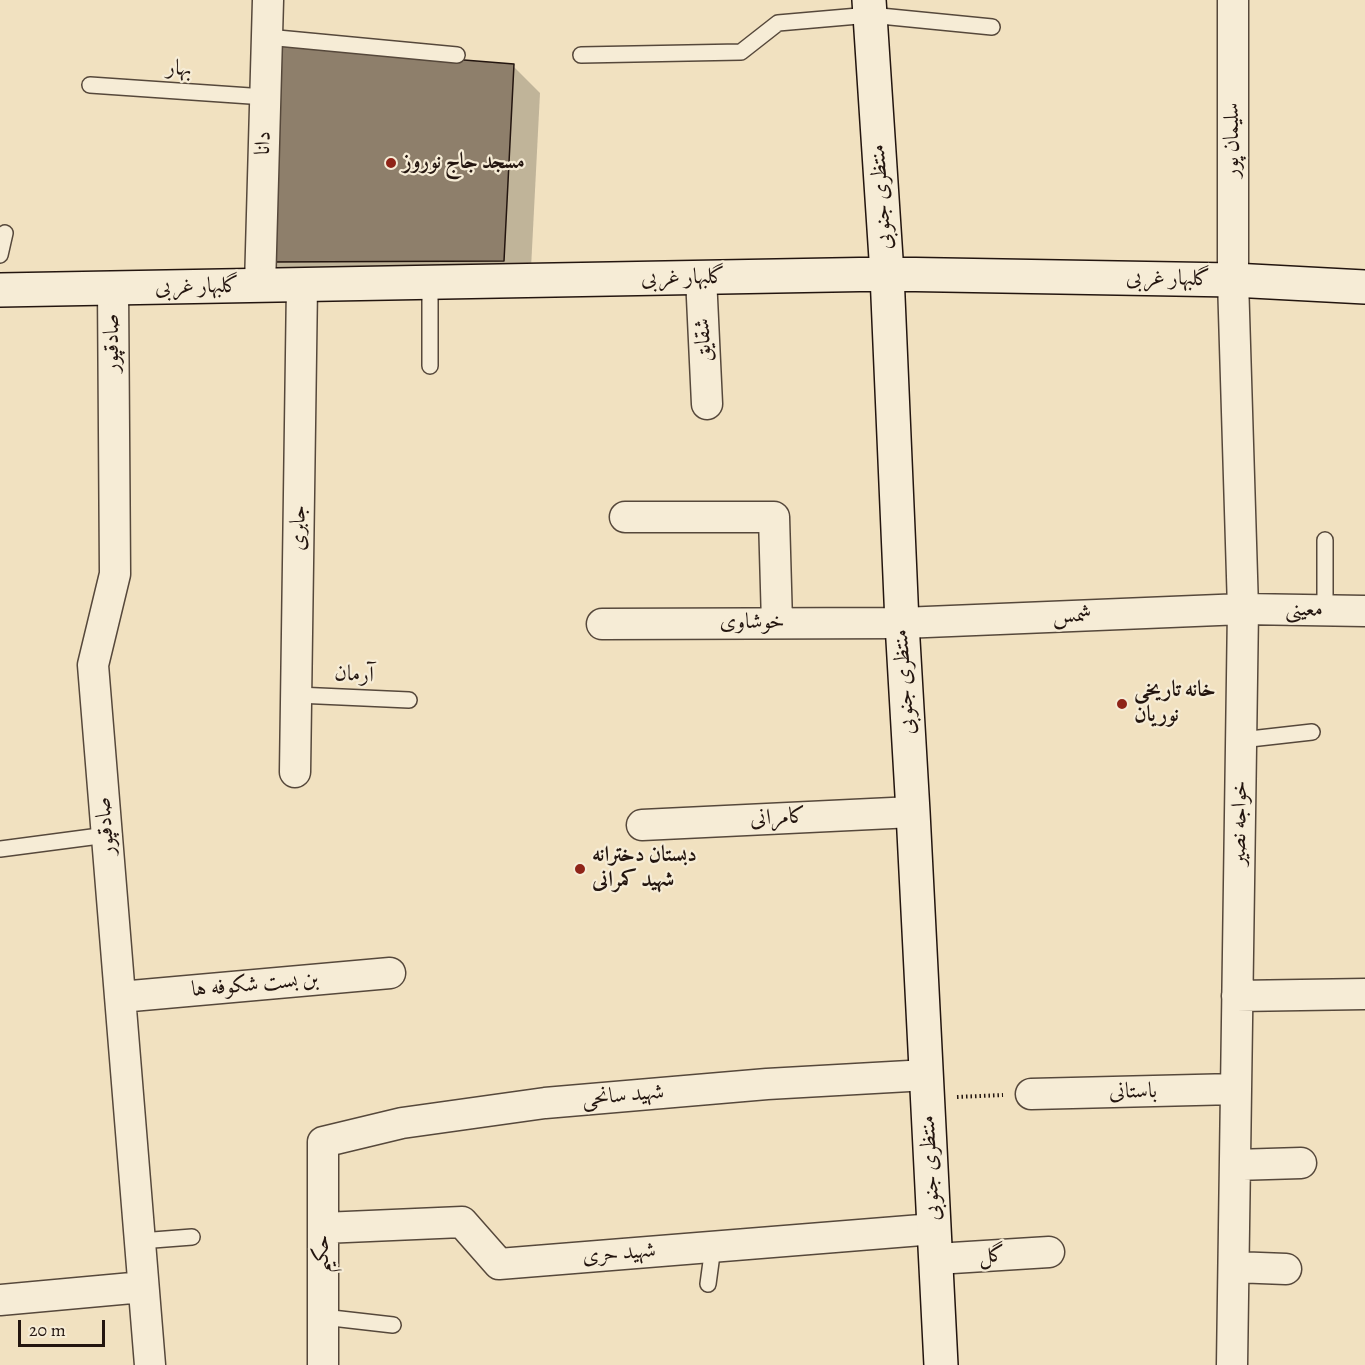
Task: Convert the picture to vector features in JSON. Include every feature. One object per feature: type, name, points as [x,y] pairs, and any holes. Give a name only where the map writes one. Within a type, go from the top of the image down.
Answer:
[{"type":"street","name":"دانا","points":[[260,286],[268,0]]},
{"type":"street","name":"سلیمان پور","points":[[1233,0],[1233,280]]},
{"type":"street","name":"منتظری جنوبی","points":[[870,7],[887,274],[902,623],[941,1365]]},
{"type":"street","name":"گلبهار غربی","points":[[0,290],[887,274],[1233,280],[1365,287]]},
{"type":"street","name":"شقایق","points":[[701,277],[706,404]]},
{"type":"street","name":"خواجه نصیر","points":[[1232,1365],[1243,609],[1233,280]]},
{"type":"street","name":"جابری","points":[[295,772],[302,285]]},
{"type":"street","name":"صادقپور","points":[[113,288],[115,574],[93,665],[150,1365]]},
{"type":"street","points":[[625,517],[774,517],[777,623]]},
{"type":"street","name":"شمس","points":[[902,623],[1243,609]]},
{"type":"street","name":"معینی","points":[[1243,609],[1365,611]]},
{"type":"street","name":"خوشاوی","points":[[602,624],[902,623]]},
{"type":"street","name":"کامرانی","points":[[642,825],[913,812]]},
{"type":"street","name":"بن بست شکوفه ها","points":[[120,997],[390,973]]},
{"type":"street","points":[[1238,996],[1365,994]]},
{"type":"street","name":"شهید سانحی","points":[[323,1142],[402,1123],[545,1103],[767,1084],[927,1087]]},
{"type":"street","name":"باستانی","points":[[1031,1094],[1236,1089]]},
{"type":"street","name":"حکیم","points":[[323,1142],[323,1365]]},
{"type":"street","points":[[1235,1165],[1301,1163]]},
{"type":"street","name":"شهید حری","points":[[323,1228],[462,1222],[499,1264],[712,1247],[935,1244]]},
{"type":"street","name":"گل","points":[[935,1244],[1049,1252]]},
{"type":"street","points":[[1234,1267],[1286,1269]]},
{"type":"street","points":[[0,1300],[144,1287]]},
{"type":"lane","points":[[581,55],[741,52],[778,23],[870,7],[992,27]]},
{"type":"lane","points":[[267,37],[457,55]]},
{"type":"lane","name":"بهار","points":[[90,85],[265,97]]},
{"type":"lane","points":[[0,255],[5,233]]},
{"type":"lane","points":[[430,283],[430,366]]},
{"type":"lane","points":[[1325,540],[1325,610]]},
{"type":"lane","name":"آرمان","points":[[297,695],[409,700]]},
{"type":"lane","points":[[1241,740],[1312,732]]},
{"type":"lane","points":[[0,849],[107,835]]},
{"type":"lane","points":[[140,1241],[192,1237]]},
{"type":"lane","points":[[708,1284],[712,1247]]},
{"type":"lane","points":[[323,1317],[393,1324]]},
{"type":"path","points":[[927,1087],[1031,1094]]},
{"type":"building","name":"مسجد جاج نوروز","points":[[277,45],[514,64],[504,261],[270,262]]},
{"type":"place","name":"مسجد جاج نوروز","points":[[391,163]]},
{"type":"place","name":"خانه تاریخی نوریان","points":[[1122,704]]},
{"type":"place","name":"دبستان دخترانه شهید کمرانی","points":[[580,869]]}]
